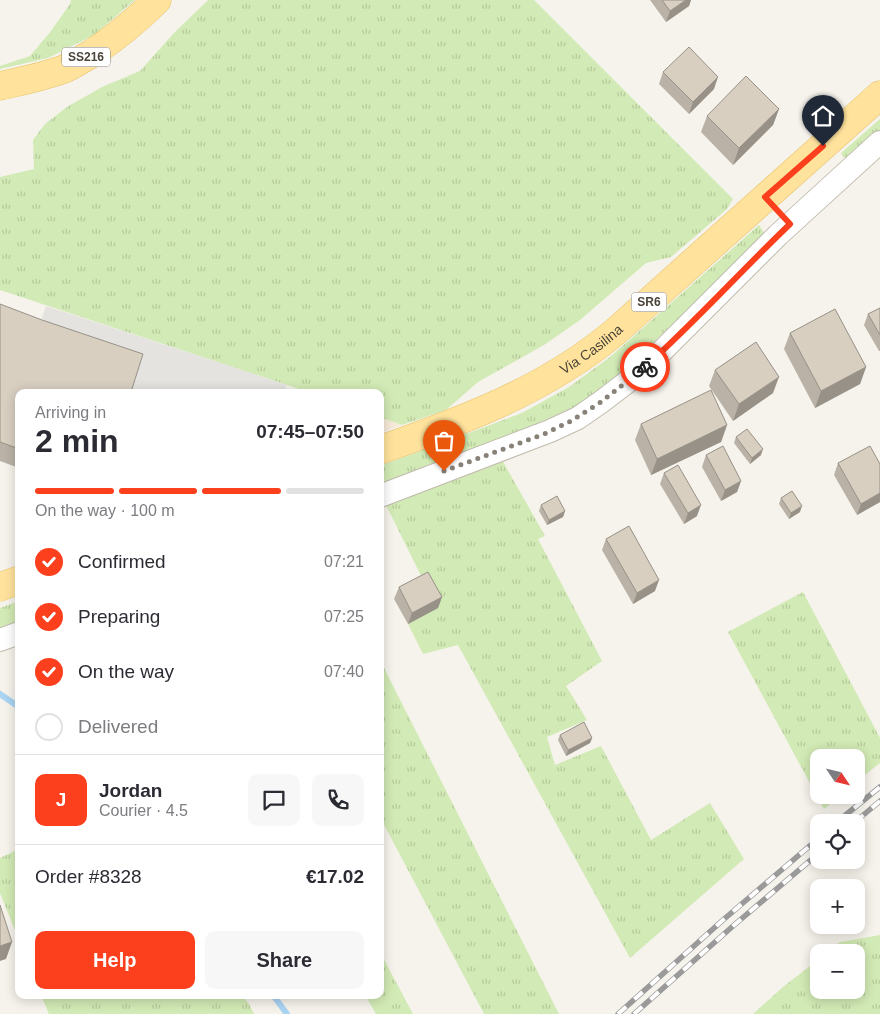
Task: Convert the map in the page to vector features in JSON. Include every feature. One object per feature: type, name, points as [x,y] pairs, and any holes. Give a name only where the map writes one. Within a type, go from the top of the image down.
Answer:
[{"type":"main road","name":"SS216","points":[[0,86],[43,76],[78,62],[128,26],[157,0]]},
{"type":"main road","name":"Via Casilina","points":[[384,449],[474,415],[540,383],[575,362],[615,332],[880,95]]},
{"type":"street","points":[[384,494],[550,431],[593,408],[661,352],[790,224],[880,142]]},
{"type":"street","points":[[765,197],[790,224]]},
{"type":"street","points":[[0,640],[15,634]]},
{"type":"shaded area","points":[[46,306],[287,385],[285,389],[125,389],[36,336]]},
{"type":"shaded area","points":[[384,418],[402,425],[384,432]]},
{"type":"green space","points":[[71,0],[135,0],[94,35],[48,58],[0,69],[0,66],[30,56],[51,31]]},
{"type":"green space","points":[[208,0],[534,0],[733,199],[727,209],[671,257],[646,263],[580,320],[544,345],[478,382],[446,410],[402,425],[384,418],[384,389],[299,389],[0,290],[0,177],[34,169],[33,140],[45,124],[67,107],[102,87],[140,71],[174,33]]},
{"type":"green space","points":[[880,119],[880,140],[850,166],[841,153]]},
{"type":"green space","points":[[759,225],[765,234],[626,369],[576,407],[514,437],[384,486],[384,465],[522,413],[569,387],[610,357]]},
{"type":"green space","points":[[502,460],[545,536],[538,539],[602,661],[566,686],[587,720],[547,737],[555,765],[601,746],[651,840],[710,803],[744,859],[630,958],[458,645],[423,654],[408,624],[437,608],[385,503]]},
{"type":"green space","points":[[803,592],[880,738],[880,763],[865,775],[865,749],[810,749],[810,783],[728,632]]},
{"type":"green space","points":[[15,602],[15,622],[0,628],[0,608]]},
{"type":"green space","points":[[384,668],[559,1014],[484,1014],[384,825]]},
{"type":"green space","points":[[821,804],[830,804],[824,809]]},
{"type":"green space","points":[[15,851],[15,930],[0,893],[0,858]]},
{"type":"green space","points":[[880,935],[880,1014],[753,1014],[810,966],[810,999],[865,999],[865,944],[837,944]]},
{"type":"green space","points":[[384,960],[413,1014],[376,1014],[367,999],[384,999]]},
{"type":"green space","points":[[43,999],[245,999],[254,1014],[49,1014]]},
{"type":"building","points":[[662,0],[686,0],[670,11]]},
{"type":"building","points":[[689,47],[718,77],[693,102],[663,72]]},
{"type":"building","points":[[746,76],[779,109],[739,148],[707,116]]},
{"type":"building","points":[[0,304],[143,354],[132,389],[15,389],[15,448],[0,442]]},
{"type":"building","points":[[880,308],[880,335],[868,314]]},
{"type":"building","points":[[835,309],[866,367],[821,391],[790,333]]},
{"type":"building","points":[[756,342],[779,377],[739,404],[715,370]]},
{"type":"building","points":[[711,390],[727,425],[657,459],[641,424]]},
{"type":"building","points":[[747,429],[763,449],[752,458],[736,437]]},
{"type":"building","points":[[723,446],[741,481],[725,490],[706,455]]},
{"type":"building","points":[[870,446],[880,464],[880,493],[861,504],[838,463]]},
{"type":"building","points":[[678,465],[701,505],[688,513],[664,473]]},
{"type":"building","points":[[792,491],[802,506],[791,513],[781,498]]},
{"type":"building","points":[[557,496],[565,511],[549,520],[541,505]]},
{"type":"building","points":[[629,526],[659,580],[637,593],[606,539]]},
{"type":"building","points":[[428,572],[442,597],[412,613],[399,587]]},
{"type":"building","points":[[584,722],[592,738],[568,750],[560,735]]},
{"type":"building","points":[[0,905],[12,942],[0,946]]},
{"type":"waterway","points":[[0,694],[15,704]]},
{"type":"waterway","points":[[276,999],[287,1014]]},
{"type":"railway","points":[[847,814],[880,787]]},
{"type":"railway","points":[[865,814],[880,801]]},
{"type":"railway","points":[[618,1014],[810,846]]},
{"type":"railway","points":[[634,1014],[810,861]]},
{"type":"way so far","points":[[444,471],[544,434],[571,421],[593,408],[645,367]]},
{"type":"route","points":[[645,367],[790,224],[765,197],[823,146]]}]
